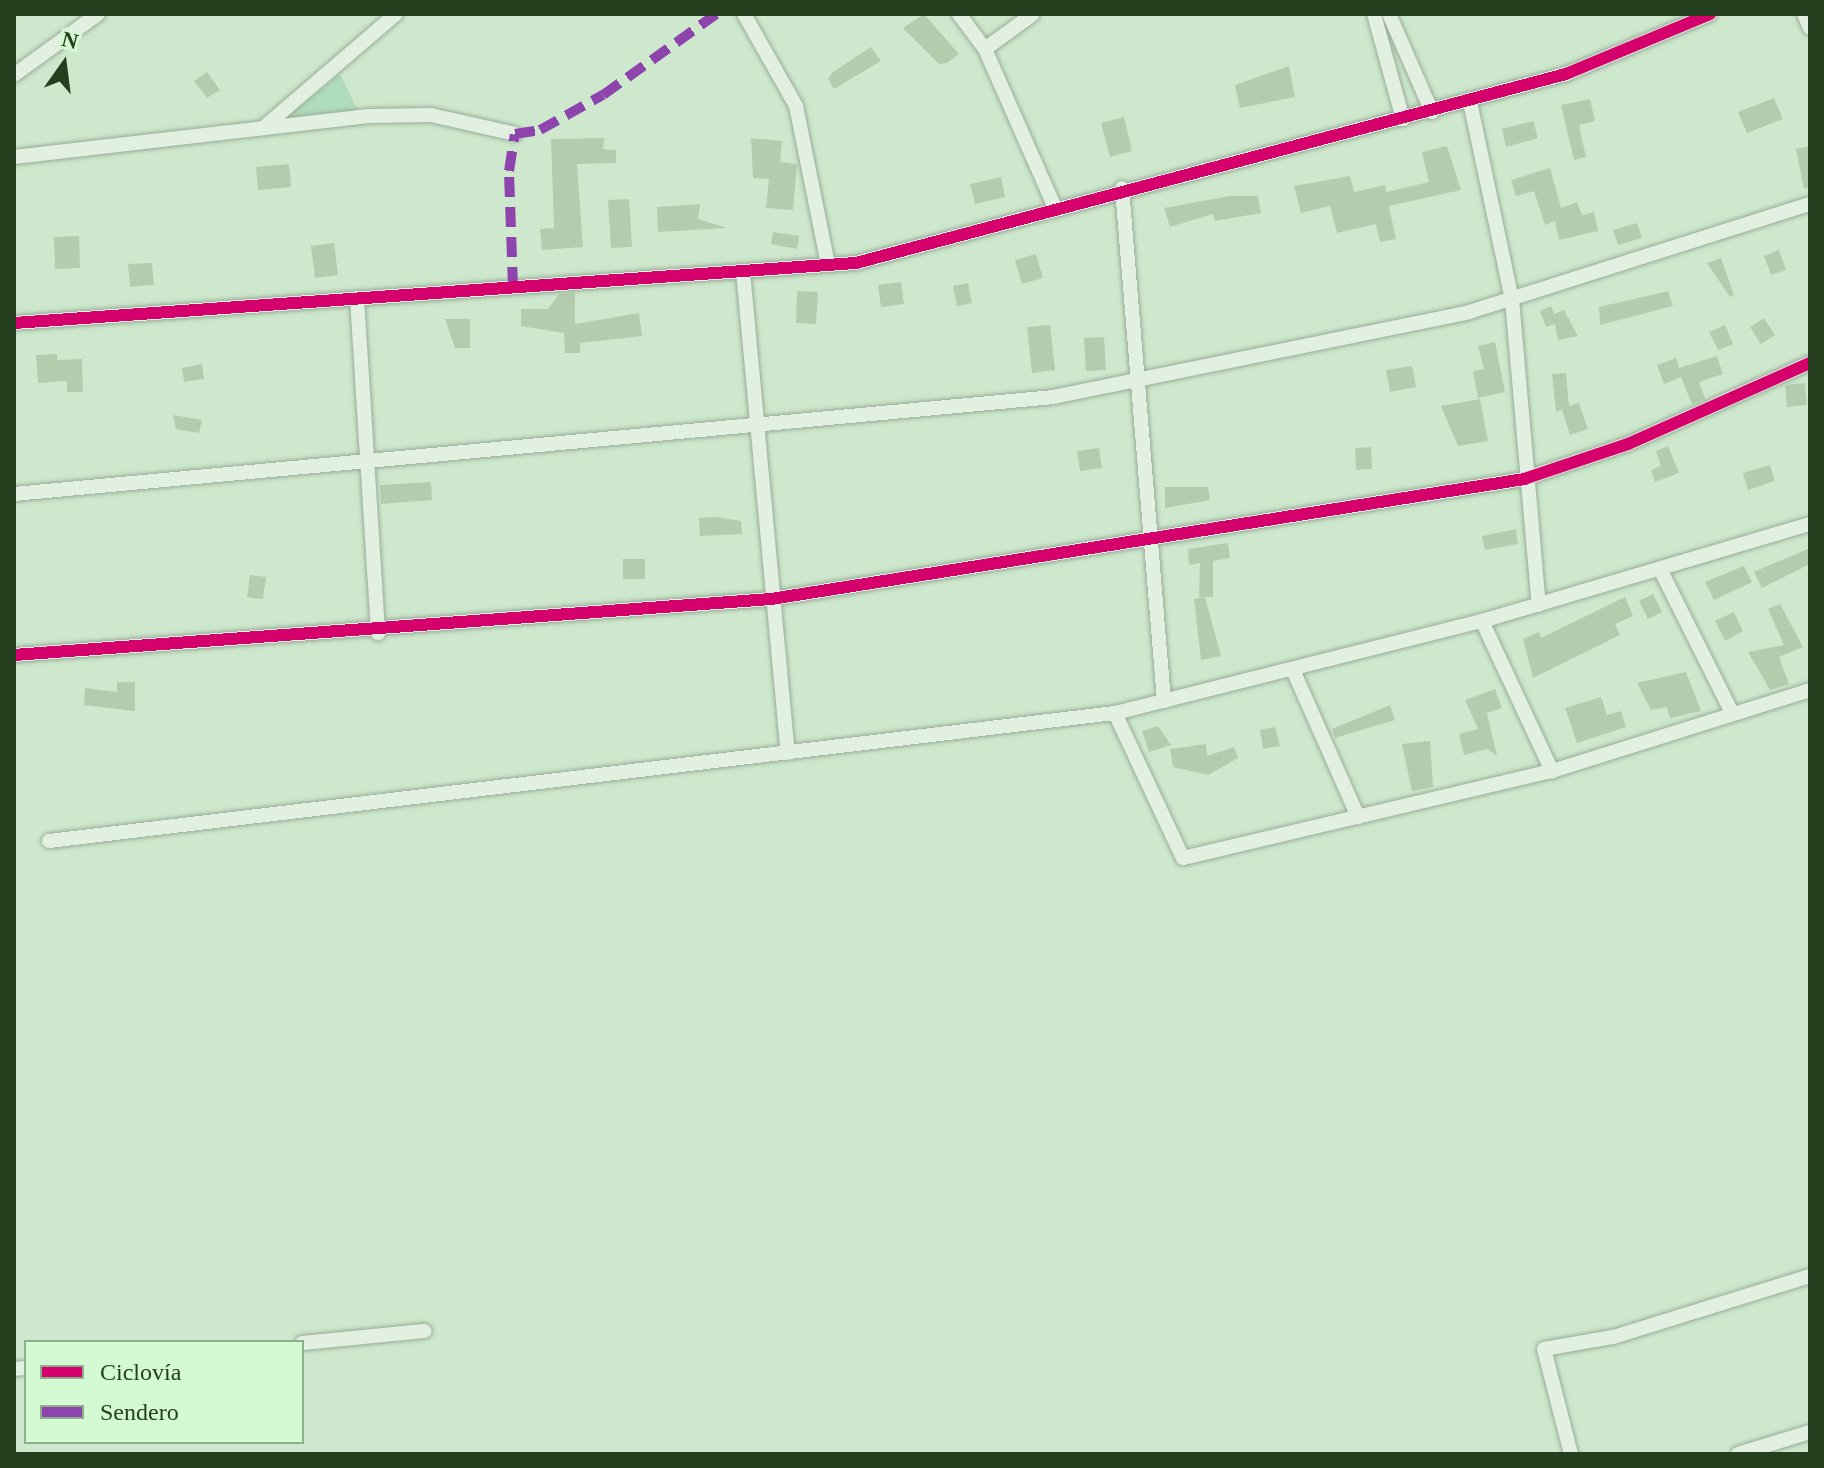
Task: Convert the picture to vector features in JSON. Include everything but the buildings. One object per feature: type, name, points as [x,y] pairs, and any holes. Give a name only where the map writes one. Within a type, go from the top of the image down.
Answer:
[{"type":"street","points":[[14,75],[98,14]]},
{"type":"street","points":[[263,128],[396,14]]},
{"type":"street","points":[[744,14],[796,106],[828,265]]},
{"type":"street","points":[[959,14],[985,49],[1055,208]]},
{"type":"street","points":[[985,49],[1033,14]]},
{"type":"street","points":[[1374,14],[1403,119]]},
{"type":"street","points":[[1389,14],[1432,112]]},
{"type":"street","points":[[14,323],[828,265],[1470,102],[1566,74],[1710,14]]},
{"type":"street","points":[[1804,14],[1810,28]]},
{"type":"street","points":[[1470,102],[1512,299],[1524,479],[1539,605]]},
{"type":"street","points":[[14,157],[263,128],[431,115],[515,134]]},
{"type":"street","points":[[1122,188],[1148,540],[1164,701]]},
{"type":"street","points":[[14,494],[1053,397],[1512,299],[1810,204]]},
{"type":"street","points":[[743,271],[771,599],[788,753]]},
{"type":"street","points":[[357,298],[378,633]]},
{"type":"street","points":[[14,655],[378,633],[771,599],[1524,479],[1628,444],[1810,363]]},
{"type":"street","points":[[49,841],[1115,713],[1482,621],[1661,571],[1810,524]]},
{"type":"street","points":[[1661,571],[1732,713]]},
{"type":"street","points":[[1482,621],[1552,771]]},
{"type":"street","points":[[1293,670],[1358,817]]},
{"type":"street","points":[[1115,713],[1183,858],[1552,771],[1810,690]]},
{"type":"street","points":[[1571,1454],[1544,1349],[1613,1337],[1810,1276]]},
{"type":"street","points":[[304,1343],[424,1331]]},
{"type":"street","points":[[1738,1454],[1810,1432]]},
{"type":"green space","points":[[340,74],[358,111],[284,120],[286,117]]},
{"type":"marked path","points":[[513,287],[509,171],[515,134],[540,130],[603,95],[716,14]]},
{"type":"cycle path","points":[[14,323],[856,263],[1566,74],[1710,14]]},
{"type":"cycle path","points":[[14,655],[771,599],[1524,479],[1628,444],[1810,363]]}]
